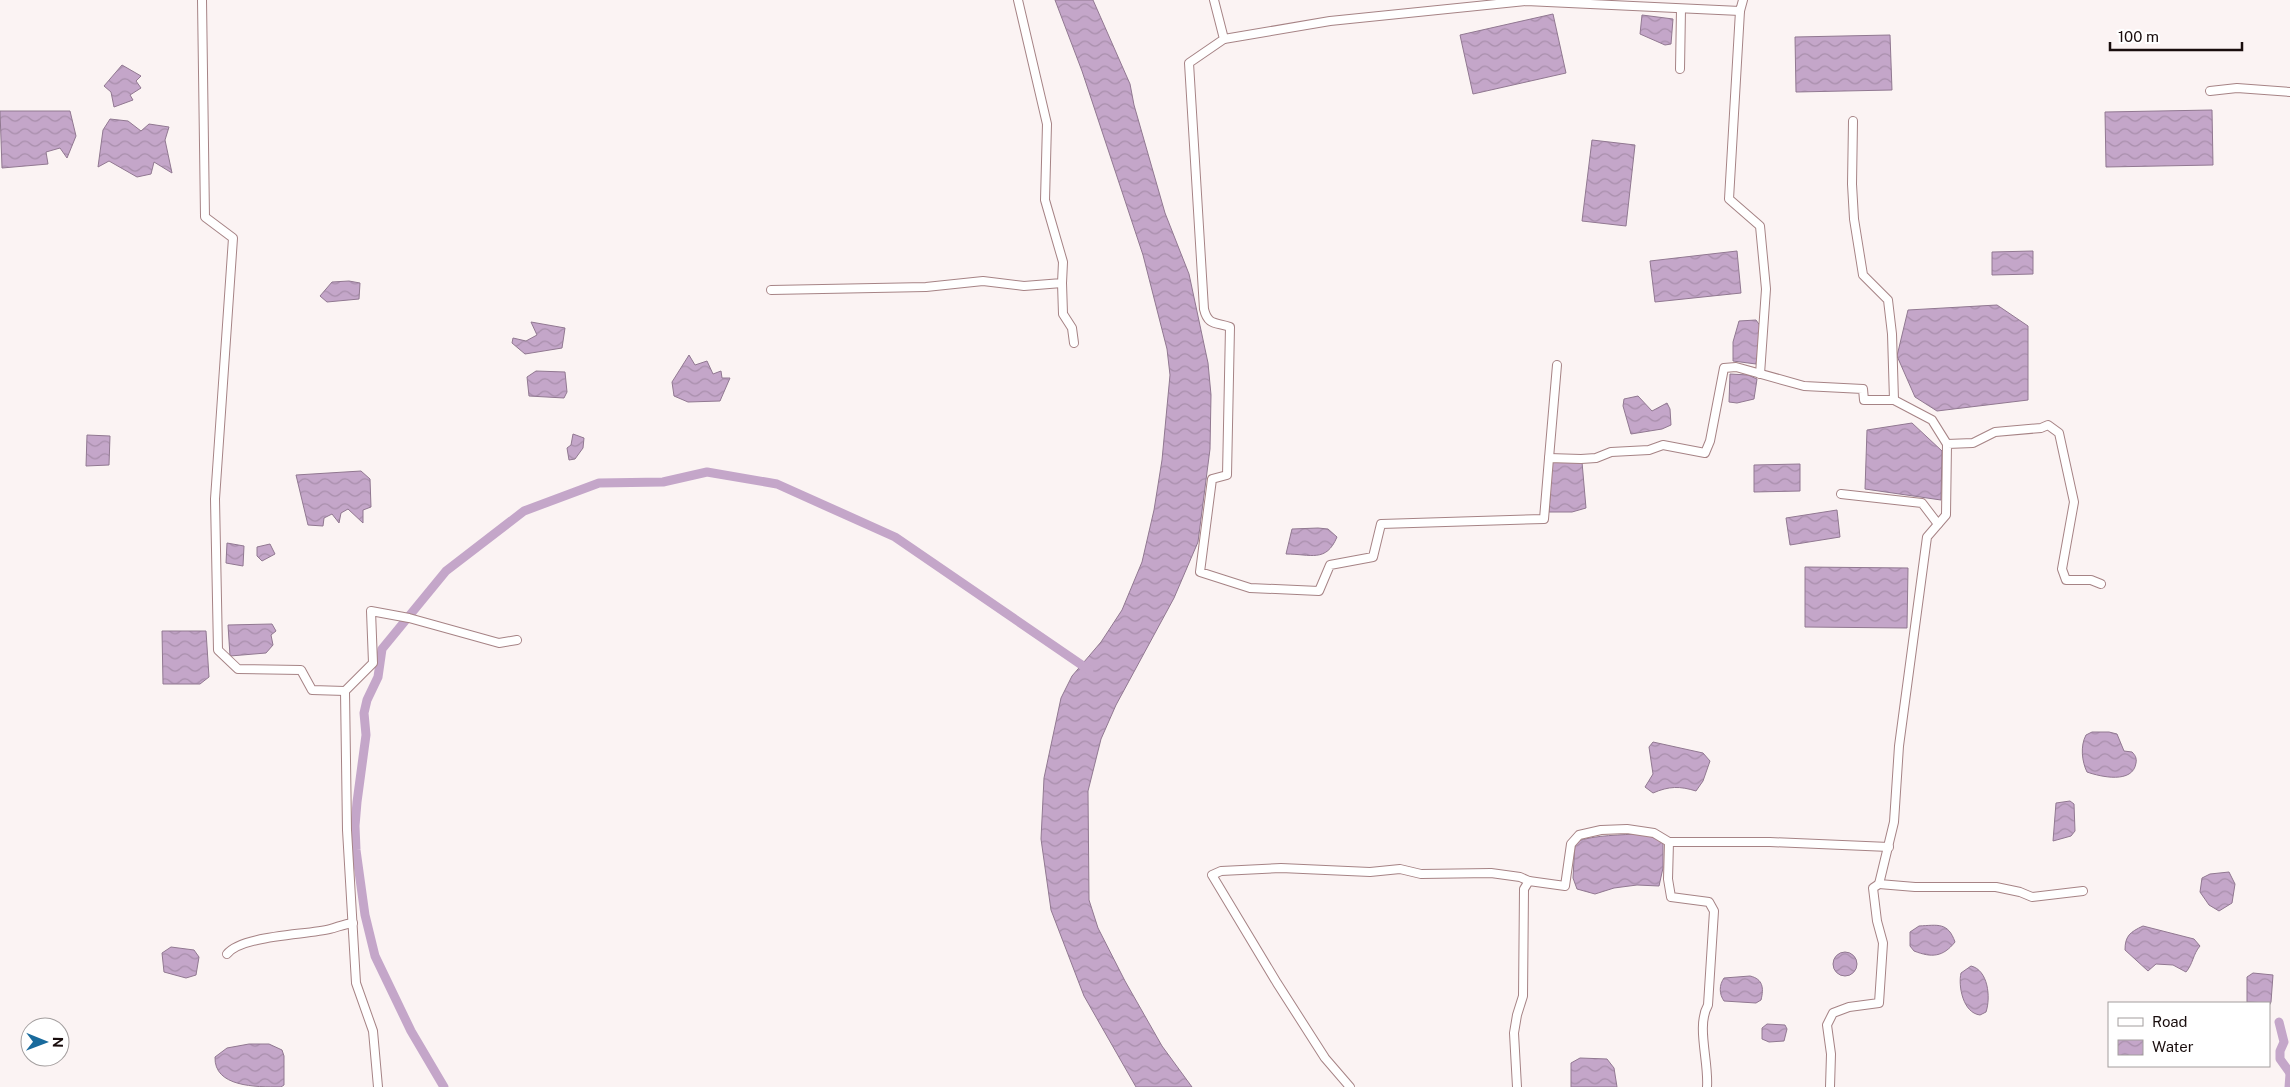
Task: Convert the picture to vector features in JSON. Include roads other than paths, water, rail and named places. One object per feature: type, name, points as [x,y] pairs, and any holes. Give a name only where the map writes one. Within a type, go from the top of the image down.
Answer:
[{"type":"street","points":[[202,0],[205,217],[233,238],[215,499],[218,650],[238,669],[301,670],[312,690],[345,691]]},
{"type":"street","points":[[1018,0],[1047,124],[1045,200],[1063,262],[1063,314],[1072,328],[1074,342]]},
{"type":"street","points":[[1214,0],[1224,38]]},
{"type":"street","points":[[1743,0],[1740,11],[1729,199],[1760,226],[1766,288],[1760,374]]},
{"type":"street","points":[[1557,365],[1544,519],[1381,524],[1373,556],[1330,565],[1319,591],[1250,588],[1200,572],[1212,479],[1227,475],[1230,327],[1211,322],[1206,318],[1204,309],[1189,63],[1224,38],[1330,20],[1526,1],[1740,11]]},
{"type":"street","points":[[1680,69],[1681,9]]},
{"type":"street","points":[[2210,91],[2237,88],[2290,92]]},
{"type":"street","points":[[1854,121],[1852,184],[1854,219],[1863,275],[1888,300],[1892,334],[1894,400]]},
{"type":"street","points":[[771,290],[926,287],[983,281],[1024,286],[1062,283]]},
{"type":"street","points":[[1549,458],[1581,460],[1596,458],[1611,452],[1649,450],[1663,445],[1705,453],[1710,441],[1724,368],[1736,367],[1804,386],[1863,389],[1864,400],[1894,400],[1932,420],[1947,444],[1946,515],[1927,537],[1899,746],[1894,822],[1879,884]]},
{"type":"street","points":[[1947,444],[1973,443],[1995,432],[2041,428],[2048,425],[2059,433],[2074,502],[2062,568],[2066,580],[2091,580],[2101,584]]},
{"type":"street","points":[[1841,494],[1922,503],[1938,524]]},
{"type":"street","points":[[378,1087],[373,1031],[356,983],[348,830],[345,691],[373,663],[371,611],[409,618],[499,642],[517,640]]},
{"type":"street","points":[[1350,1087],[1325,1058],[1212,875],[1221,871],[1281,868],[1345,872],[1400,868],[1421,874],[1491,873],[1565,886],[1571,844],[1579,835],[1601,830],[1627,829],[1654,833],[1669,842],[1770,842],[1889,847]]},
{"type":"street","points":[[1669,842],[1668,879],[1671,897],[1709,902],[1714,911],[1708,1006],[1703,1013],[1702,1031],[1707,1054],[1707,1087]]},
{"type":"street","points":[[1517,1087],[1514,1033],[1516,1015],[1523,996],[1524,889],[1529,881]]},
{"type":"street","points":[[1830,1087],[1831,1054],[1827,1025],[1833,1013],[1849,1007],[1879,1003],[1883,943],[1877,921],[1873,888],[1879,884],[1942,888],[1996,887],[2020,892],[2032,897],[2083,891]]},
{"type":"street","points":[[228,954],[230,950],[250,942],[330,929],[353,923]]},
{"type":"water","points":[[1055,0],[1093,0],[1130,84],[1134,105],[1165,213],[1189,274],[1208,363],[1211,395],[1210,449],[1198,542],[1174,598],[1116,705],[1101,739],[1088,791],[1089,900],[1098,928],[1125,981],[1162,1046],[1192,1087],[1136,1087],[1084,996],[1051,910],[1041,839],[1044,778],[1061,698],[1072,676],[1101,642],[1122,610],[1142,562],[1154,510],[1162,460],[1170,375],[1167,349],[1143,255],[1082,71]]},
{"type":"water","points":[[1553,14],[1566,73],[1473,94],[1460,35]]},
{"type":"water","points":[[1642,15],[1673,19],[1671,44],[1665,45],[1640,34]]},
{"type":"water","points":[[1890,35],[1892,90],[1796,92],[1795,37]]},
{"type":"water","points":[[122,65],[141,76],[136,81],[141,88],[130,95],[133,100],[114,107],[111,92],[104,86]]},
{"type":"water","points":[[2212,110],[2213,165],[2106,167],[2105,112]]},
{"type":"water","points":[[0,111],[70,111],[76,136],[67,158],[60,148],[46,152],[48,164],[2,168]]},
{"type":"water","points":[[110,119],[128,121],[141,131],[149,124],[169,127],[165,140],[172,173],[154,162],[151,174],[137,177],[109,161],[98,167],[103,130]]},
{"type":"water","points":[[1592,140],[1635,145],[1626,226],[1582,221]]},
{"type":"water","points":[[1737,251],[1741,293],[1655,302],[1650,261]]},
{"type":"water","points":[[2033,251],[2033,274],[1992,275],[1992,252]]},
{"type":"water","points":[[349,281],[360,283],[359,299],[327,302],[320,296],[332,282]]},
{"type":"water","points":[[1997,305],[2028,326],[2028,400],[1937,411],[1915,397],[1897,356],[1908,310]]},
{"type":"water","points":[[1756,320],[1761,327],[1756,364],[1733,361],[1733,342],[1739,321]]},
{"type":"water","points":[[531,322],[565,328],[562,348],[525,354],[512,343],[513,338],[526,341],[537,335]]},
{"type":"water","points":[[689,355],[695,365],[707,361],[713,374],[721,371],[722,378],[730,378],[720,401],[688,402],[674,396],[672,382]]},
{"type":"water","points":[[536,371],[565,372],[567,392],[564,398],[529,396],[527,377]]},
{"type":"water","points":[[1730,374],[1748,375],[1757,379],[1754,399],[1737,403],[1729,402]]},
{"type":"water","points":[[1638,396],[1652,411],[1667,403],[1670,409],[1671,425],[1662,429],[1631,434],[1623,406],[1624,399]]},
{"type":"water","points":[[1912,423],[1942,451],[1941,500],[1865,489],[1867,430]]},
{"type":"water","points":[[573,434],[584,438],[583,448],[575,459],[569,460],[567,448],[571,445]]},
{"type":"water","points":[[87,435],[110,436],[109,465],[86,466]]},
{"type":"water","points":[[1552,462],[1582,462],[1586,508],[1572,512],[1549,512]]},
{"type":"water","points":[[1800,464],[1800,491],[1754,492],[1754,465]]},
{"type":"water","points":[[361,471],[370,479],[371,507],[363,510],[363,523],[348,509],[341,513],[339,523],[332,514],[324,518],[323,526],[308,525],[296,475]]},
{"type":"water","points":[[1837,510],[1840,537],[1790,545],[1786,518]]},
{"type":"water","points":[[1292,529],[1328,529],[1337,537],[1328,551],[1317,555],[1286,554]]},
{"type":"water","points":[[227,543],[244,546],[243,566],[226,563]]},
{"type":"water","points":[[270,544],[275,554],[262,561],[257,556],[257,547]]},
{"type":"water","points":[[1805,567],[1908,568],[1907,628],[1805,627]]},
{"type":"water","points":[[272,624],[276,631],[271,635],[273,645],[266,653],[230,656],[228,625]]},
{"type":"water","points":[[162,631],[206,631],[209,677],[200,684],[163,684]]},
{"type":"water","points":[[2092,732],[2117,734],[2124,751],[2132,752],[2136,757],[2134,770],[2129,774],[2116,777],[2100,776],[2087,772],[2082,749],[2086,735]]},
{"type":"water","points":[[1653,742],[1703,753],[1710,761],[1703,781],[1696,791],[1675,787],[1653,793],[1645,787],[1653,774],[1649,747]]},
{"type":"water","points":[[2070,801],[2074,804],[2075,831],[2071,836],[2053,841],[2056,803]]},
{"type":"water","points":[[1643,833],[1663,842],[1663,868],[1659,886],[1637,885],[1614,888],[1595,894],[1577,889],[1573,878],[1575,842],[1600,836]]},
{"type":"water","points":[[2229,872],[2235,884],[2232,903],[2219,911],[2209,905],[2200,892],[2202,878],[2210,874]]},
{"type":"water","points":[[1919,926],[1942,926],[1949,931],[1955,942],[1946,951],[1937,955],[1926,955],[1914,951],[1910,946],[1910,932]]},
{"type":"water","points":[[2143,926],[2194,939],[2200,946],[2186,972],[2173,965],[2156,964],[2148,971],[2125,950],[2129,935]]},
{"type":"water","points":[[171,947],[194,950],[199,957],[196,975],[186,978],[164,972],[162,953]]},
{"type":"water","points":[[1845,952],[1850,953],[1856,959],[1856,969],[1850,975],[1845,976],[1840,975],[1834,969],[1833,964],[1834,959],[1840,953]]},
{"type":"water","points":[[1971,966],[1981,973],[1987,985],[1988,999],[1986,1012],[1980,1015],[1969,1009],[1961,991],[1961,973]]},
{"type":"water","points":[[2253,973],[2273,975],[2270,1004],[2270,1002],[2247,1002],[2247,977]]},
{"type":"water","points":[[1750,976],[1758,979],[1762,985],[1761,1000],[1756,1003],[1724,1001],[1720,990],[1724,978]]},
{"type":"water","points":[[1767,1024],[1785,1025],[1787,1029],[1784,1041],[1769,1042],[1762,1039],[1762,1028]]},
{"type":"water","points":[[249,1044],[269,1044],[282,1050],[284,1056],[284,1085],[281,1087],[260,1087],[248,1085],[229,1080],[221,1074],[216,1067],[215,1057],[227,1048]]},
{"type":"water","points":[[1580,1058],[1607,1059],[1614,1068],[1617,1087],[1571,1087],[1571,1063]]},
{"type":"waterway","points":[[444,1087],[411,1031],[375,956],[365,915],[356,850],[355,826],[366,735],[364,713],[367,700],[378,677],[382,649],[446,571],[524,511],[599,483],[663,482],[707,472],[777,484],[895,537],[1089,670]]},
{"type":"waterway","points":[[2279,1022],[2284,1042],[2280,1051],[2280,1059],[2290,1073]]},
{"type":"waterway","points":[[2289,1087],[2290,1074]]}]
